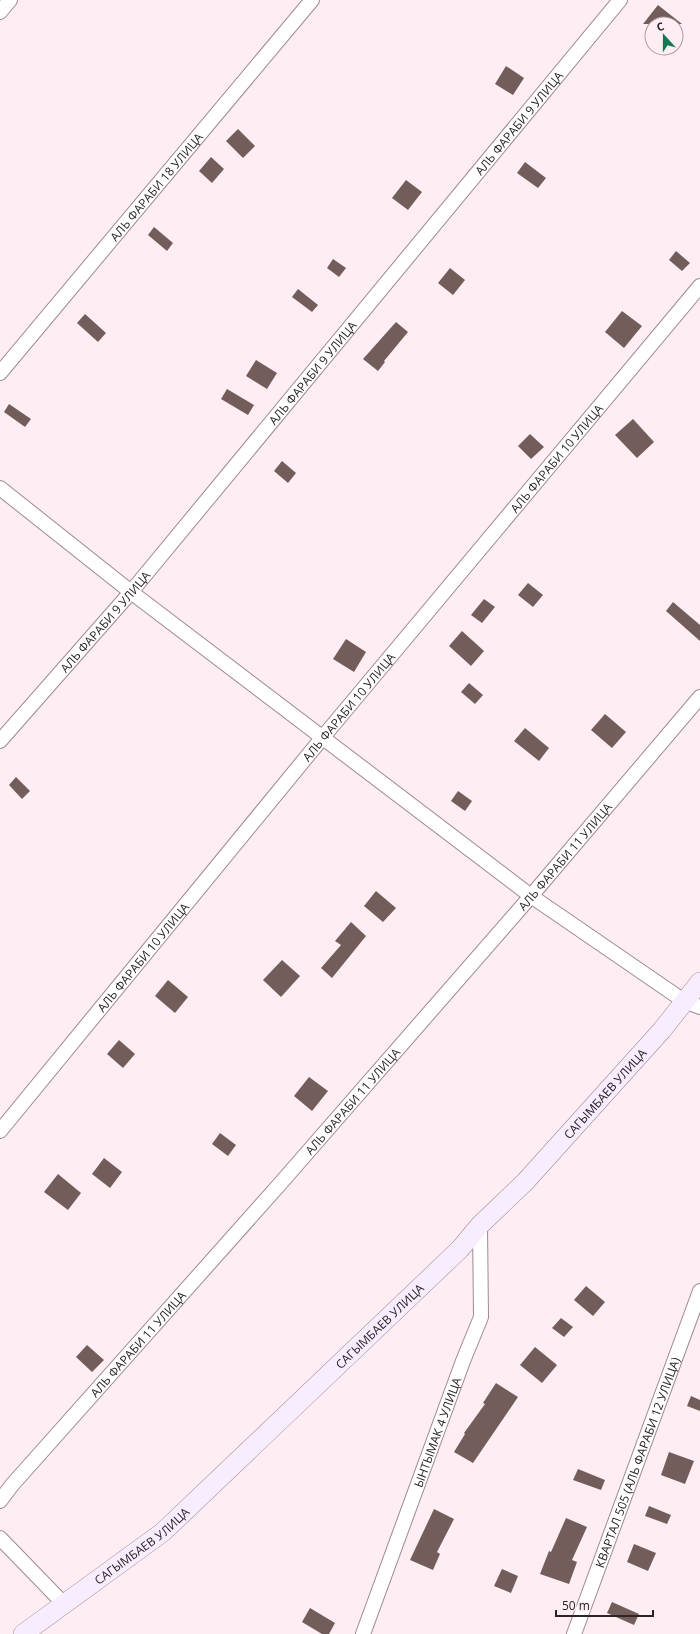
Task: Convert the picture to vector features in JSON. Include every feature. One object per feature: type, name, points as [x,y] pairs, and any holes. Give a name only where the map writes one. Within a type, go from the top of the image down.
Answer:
[{"type":"street","points":[[0,12],[10,0]]},
{"type":"street","name":"АЛЬ ФАРАБИ 18 УЛИЦА","points":[[0,373],[312,0]]},
{"type":"street","name":"АЛЬ ФАРАБИ 9 УЛИЦА","points":[[0,741],[130,592],[620,0]]},
{"type":"street","name":"АЛЬ ФАРАБИ 10 УЛИЦА","points":[[0,1131],[323,737],[700,286]]},
{"type":"street","points":[[0,488],[130,592],[531,896],[692,1004]]},
{"type":"street","name":"АЛЬ ФАРАБИ 11 УЛИЦА","points":[[0,1501],[12,1485],[531,896],[700,696]]},
{"type":"street","name":"САГЫМБАЕВ УЛИЦА","points":[[23,1634],[163,1532],[460,1248],[480,1225],[531,1176],[662,1030],[692,1004],[700,982]]},
{"type":"street","name":"ЫНТЫМАК 4 УЛИЦА","points":[[363,1634],[368,1616],[481,1318],[480,1225]]},
{"type":"street","name":"КВАРТАЛ 505 (АЛЬ ФАРАБИ 12 УЛИЦА)","points":[[574,1634],[700,1291]]},
{"type":"street","points":[[0,1538],[64,1604]]},
{"type":"building","points":[[658,5],[672,16],[649,16]]},
{"type":"building","points":[[506,66],[524,78],[513,95],[495,84]]},
{"type":"building","points":[[238,129],[255,146],[243,158],[226,141]]},
{"type":"building","points":[[211,157],[224,169],[212,183],[199,171]]},
{"type":"building","points":[[525,162],[546,178],[538,188],[517,173]]},
{"type":"building","points":[[406,180],[422,192],[408,210],[392,198]]},
{"type":"building","points":[[154,227],[173,243],[167,251],[148,235]]},
{"type":"building","points":[[676,251],[690,263],[682,271],[669,260]]},
{"type":"building","points":[[333,259],[346,268],[339,277],[327,268]]},
{"type":"building","points":[[450,268],[465,280],[453,295],[438,283]]},
{"type":"building","points":[[298,289],[318,305],[312,312],[292,297]]},
{"type":"building","points":[[622,311],[642,326],[624,348],[605,332]]},
{"type":"building","points":[[85,314],[106,333],[98,342],[77,323]]},
{"type":"building","points":[[396,322],[408,332],[384,361],[385,362],[378,371],[363,359]]},
{"type":"building","points":[[256,360],[277,373],[267,389],[246,376]]},
{"type":"building","points":[[227,389],[254,405],[248,415],[221,399]]},
{"type":"building","points":[[9,404],[31,419],[25,427],[4,412]]},
{"type":"building","points":[[633,419],[654,442],[637,458],[615,435]]},
{"type":"building","points":[[530,434],[544,447],[531,459],[518,446]]},
{"type":"building","points":[[282,461],[296,473],[288,483],[274,471]]},
{"type":"building","points":[[528,583],[543,595],[533,607],[518,595]]},
{"type":"building","points":[[484,599],[495,607],[482,623],[471,615]]},
{"type":"building","points":[[673,602],[700,625],[700,641],[666,611]]},
{"type":"building","points":[[462,631],[484,651],[471,666],[449,646]]},
{"type":"building","points":[[346,639],[366,652],[354,672],[333,659]]},
{"type":"building","points":[[469,683],[483,695],[475,704],[461,692]]},
{"type":"building","points":[[605,714],[626,732],[612,748],[591,730]]},
{"type":"building","points":[[525,728],[549,748],[539,761],[514,741]]},
{"type":"building","points":[[16,777],[30,791],[22,799],[9,785]]},
{"type":"building","points":[[458,791],[472,801],[465,811],[451,801]]},
{"type":"building","points":[[376,891],[396,908],[383,922],[364,906]]},
{"type":"building","points":[[351,922],[366,936],[332,978],[321,968],[341,945],[335,941]]},
{"type":"building","points":[[282,960],[300,976],[281,997],[263,980]]},
{"type":"building","points":[[168,980],[188,997],[175,1013],[155,996]]},
{"type":"building","points":[[119,1040],[135,1054],[123,1068],[107,1054]]},
{"type":"building","points":[[309,1077],[328,1091],[312,1111],[294,1096]]},
{"type":"building","points":[[220,1133],[236,1145],[228,1156],[212,1144]]},
{"type":"building","points":[[104,1158],[122,1172],[110,1188],[92,1174]]},
{"type":"building","points":[[58,1174],[81,1193],[68,1210],[44,1192]]},
{"type":"building","points":[[586,1286],[605,1302],[593,1316],[574,1300]]},
{"type":"building","points":[[561,1318],[573,1327],[564,1337],[552,1328]]},
{"type":"building","points":[[87,1345],[104,1360],[92,1372],[76,1357]]},
{"type":"building","points":[[535,1347],[557,1365],[542,1383],[520,1365]]},
{"type":"building","points":[[496,1383],[518,1397],[473,1463],[454,1452],[465,1434],[464,1433],[485,1404],[483,1403]]},
{"type":"building","points":[[691,1396],[700,1400],[700,1411],[687,1406]]},
{"type":"building","points":[[669,1452],[694,1461],[685,1484],[661,1475]]},
{"type":"building","points":[[578,1469],[605,1480],[601,1490],[573,1480]]},
{"type":"building","points":[[649,1506],[671,1515],[667,1524],[645,1516]]},
{"type":"building","points":[[434,1509],[454,1519],[437,1552],[440,1554],[433,1570],[410,1560]]},
{"type":"building","points":[[566,1518],[587,1527],[572,1560],[577,1562],[569,1584],[540,1574],[549,1551],[551,1552]]},
{"type":"building","points":[[634,1544],[656,1553],[648,1571],[627,1562]]},
{"type":"building","points":[[502,1569],[518,1576],[511,1593],[494,1586]]},
{"type":"building","points":[[612,1602],[639,1614],[634,1625],[607,1613]]},
{"type":"building","points":[[310,1608],[335,1623],[329,1634],[322,1634],[302,1622]]}]
